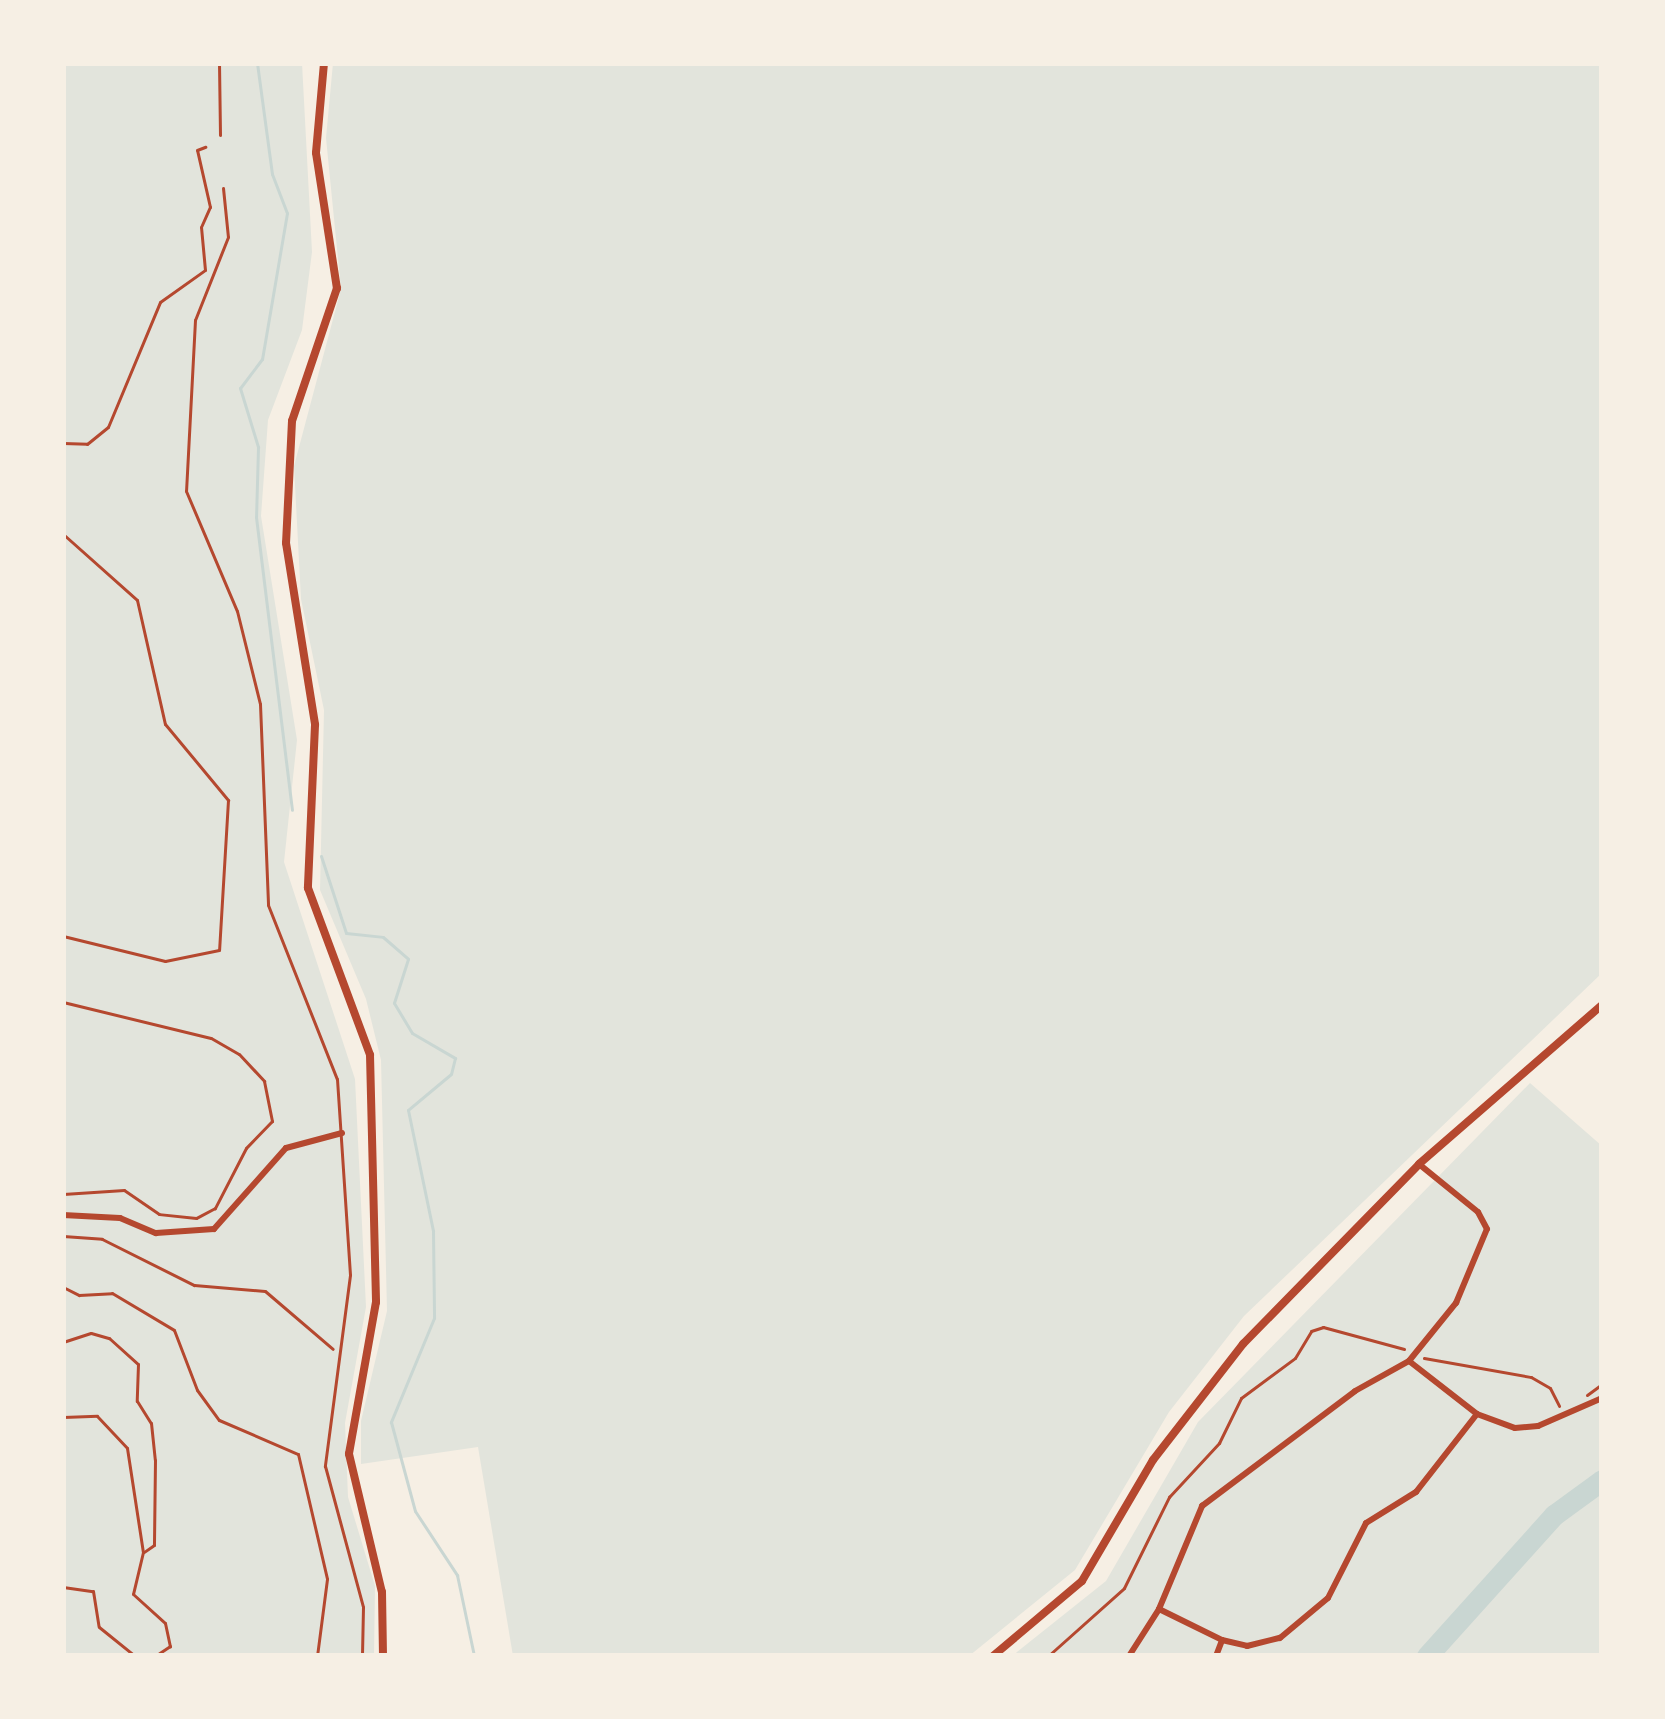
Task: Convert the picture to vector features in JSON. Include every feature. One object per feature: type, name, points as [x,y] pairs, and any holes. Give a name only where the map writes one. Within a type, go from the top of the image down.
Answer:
[{"type":"main road","points":[[324,63],[316,153],[337,288],[292,421],[286,543],[314,725],[308,888],[370,1055],[375,1322],[349,1454],[382,1592],[383,1656]]},
{"type":"main road","points":[[992,1656],[1082,1581],[1153,1460],[1218,1373],[1419,1164],[1602,1005]]},
{"type":"street","points":[[63,1215],[120,1217],[156,1233],[214,1229],[286,1148],[342,1133]]},
{"type":"street","points":[[1129,1656],[1159,1609],[1202,1506],[1355,1391],[1409,1361],[1456,1303],[1487,1229],[1478,1212],[1419,1164]]},
{"type":"street","points":[[1409,1361],[1477,1414],[1515,1428],[1538,1426],[1602,1398]]},
{"type":"street","points":[[1159,1609],[1222,1640],[1261,1644],[1316,1611],[1366,1522],[1416,1492],[1477,1414]]},
{"type":"street","points":[[1216,1656],[1222,1640]]},
{"type":"lane","points":[[223,188],[228,237],[195,320],[186,491],[242,628],[268,763],[268,905],[337,1079],[350,1275],[325,1466],[363,1607],[362,1656]]},
{"type":"path","points":[[219,63],[220,136]]},
{"type":"path","points":[[63,443],[87,443],[108,427],[160,302],[205,270],[201,227],[210,207],[197,150],[205,147]]},
{"type":"path","points":[[63,534],[136,600],[165,724],[227,800],[219,950],[165,961],[63,936]]},
{"type":"path","points":[[63,1002],[212,1038],[264,1081],[272,1121],[246,1148],[215,1208],[196,1218],[159,1214],[124,1190],[63,1194]]},
{"type":"path","points":[[63,1236],[102,1239],[194,1285],[265,1291],[338,1354]]},
{"type":"path","points":[[63,1287],[79,1295],[112,1293],[174,1330],[197,1390],[219,1420],[298,1454],[327,1579],[317,1656]]},
{"type":"path","points":[[63,1342],[91,1333],[110,1338],[138,1364],[137,1401],[152,1423],[155,1460],[154,1545],[143,1552]]},
{"type":"path","points":[[63,1417],[97,1416],[127,1448],[143,1552],[133,1594],[165,1623],[170,1646],[155,1656]]},
{"type":"path","points":[[63,1587],[93,1591],[99,1628],[134,1656]]},
{"type":"shaded area","points":[[63,63],[302,63],[312,252],[302,330],[268,420],[261,516],[297,740],[284,862],[355,1079],[366,1307],[345,1423],[348,1497],[375,1586],[374,1656],[63,1656]]},
{"type":"shaded area","points":[[333,63],[1602,63],[1602,973],[1244,1316],[1169,1412],[1075,1570],[969,1656],[513,1656],[478,1447],[361,1464],[361,1421],[387,1311],[381,1060],[366,999],[320,890],[324,710],[301,599],[294,466],[341,289],[326,138]]},
{"type":"shaded area","points":[[1530,1083],[1602,1146],[1602,1656],[1012,1656],[1106,1581],[1198,1422]]},
{"type":"waterway","points":[[257,63],[272,174],[287,213],[262,359],[240,388],[258,447],[256,517],[292,810]]},
{"type":"waterway","points":[[321,856],[346,933],[383,937],[408,959],[394,1003],[412,1033],[455,1058],[451,1074],[408,1110],[433,1231],[434,1318],[391,1422],[415,1511],[457,1575],[474,1656]]},
{"type":"waterway","points":[[1427,1656],[1554,1515],[1602,1480]]}]
